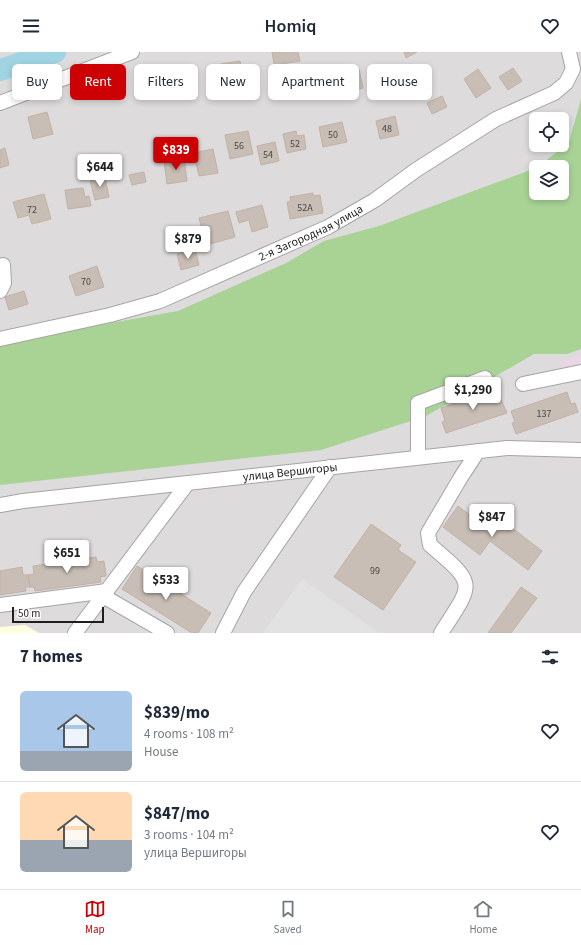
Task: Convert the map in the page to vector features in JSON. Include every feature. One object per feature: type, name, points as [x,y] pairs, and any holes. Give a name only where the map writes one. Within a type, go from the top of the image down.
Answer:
[{"type":"street","points":[[0,103],[132,52]]},
{"type":"street","name":"2-я Загородная улица","points":[[0,339],[110,315],[160,301],[328,227],[376,200],[416,170],[496,119],[554,93],[566,83],[573,69],[569,52]]},
{"type":"street","points":[[0,291],[4,283],[3,264]]},
{"type":"street","points":[[523,384],[581,372]]},
{"type":"street","points":[[418,457],[418,404],[485,378]]},
{"type":"street","name":"улица Вершигоры","points":[[0,505],[23,501],[507,448],[581,450]]},
{"type":"street","points":[[441,633],[464,598],[467,587],[465,579],[458,569],[430,545],[428,534],[478,451]]},
{"type":"street","points":[[223,633],[244,592],[330,467]]},
{"type":"street","points":[[75,633],[187,484]]},
{"type":"street","points":[[0,605],[105,594],[167,633]]},
{"type":"shaded area","points":[[0,52],[581,52],[581,633],[0,633]]},
{"type":"shaded area","points":[[581,354],[581,368],[566,373],[559,362]]},
{"type":"shaded area","points":[[302,579],[379,633],[263,633]]},
{"type":"shaded area","points":[[25,625],[39,633],[0,633],[0,627]]},
{"type":"green space","points":[[581,99],[581,349],[567,354],[534,354],[426,416],[321,450],[0,485],[0,347],[43,335],[178,311],[286,263],[324,241],[379,226],[529,171],[529,200],[569,200],[569,160],[547,160],[557,152],[569,152],[569,142]]},
{"type":"building","points":[[272,52],[298,52],[300,61],[274,64]]},
{"type":"building","points":[[404,52],[417,52],[406,58]]},
{"type":"building","points":[[240,61],[240,64],[221,64]]},
{"type":"building","points":[[513,68],[522,81],[508,90],[499,77]]},
{"type":"building","points":[[359,69],[363,88],[359,89]]},
{"type":"building","points":[[478,69],[491,88],[476,98],[464,79]]},
{"type":"building","points":[[442,96],[447,107],[432,114],[427,103]]},
{"type":"building","points":[[47,112],[53,134],[33,139],[28,117]]},
{"type":"building","points":[[395,116],[399,135],[380,139],[376,121]]},
{"type":"building","points":[[342,122],[347,142],[323,147],[319,127]]},
{"type":"building","points":[[248,131],[253,154],[230,159],[225,135]]},
{"type":"building","points":[[296,131],[297,136],[304,135],[306,149],[287,153],[283,134]]},
{"type":"building","points":[[275,142],[279,161],[261,165],[257,146]]},
{"type":"building","points":[[5,148],[9,165],[0,168],[0,150]]},
{"type":"building","points":[[213,149],[218,173],[199,176],[194,153]]},
{"type":"building","points":[[184,158],[187,181],[167,184],[164,161]]},
{"type":"building","points":[[144,172],[146,182],[132,185],[129,175]]},
{"type":"building","points":[[105,177],[109,197],[95,200],[90,180]]},
{"type":"building","points":[[83,188],[85,197],[89,196],[91,206],[68,209],[65,190]]},
{"type":"building","points":[[313,193],[313,196],[320,195],[323,213],[290,219],[287,202],[291,201],[290,197]]},
{"type":"building","points":[[44,194],[51,219],[32,224],[29,215],[18,218],[13,202]]},
{"type":"building","points":[[262,205],[268,227],[252,232],[249,220],[239,223],[236,212]]},
{"type":"building","points":[[228,211],[235,237],[206,245],[199,218]]},
{"type":"building","points":[[195,249],[199,265],[181,270],[177,254]]},
{"type":"building","points":[[97,266],[104,287],[76,296],[69,276]]},
{"type":"building","points":[[24,291],[28,304],[9,310],[5,297]]},
{"type":"building","points":[[496,389],[507,413],[446,433],[442,422],[445,421],[441,408]]},
{"type":"building","points":[[567,392],[571,404],[575,403],[578,412],[516,434],[512,423],[515,422],[511,411]]},
{"type":"building","points":[[458,506],[494,533],[503,521],[542,551],[528,570],[490,541],[480,555],[443,527]]},
{"type":"building","points":[[371,524],[401,545],[398,550],[416,562],[383,610],[334,577]]},
{"type":"building","points":[[96,557],[97,562],[104,561],[106,576],[100,577],[101,582],[35,591],[34,587],[30,587],[28,575],[34,574],[33,566]]},
{"type":"building","points":[[137,566],[211,613],[198,633],[192,633],[122,589]]},
{"type":"building","points":[[22,567],[23,575],[28,575],[30,587],[25,587],[26,591],[0,595],[0,571]]},
{"type":"building","points":[[521,587],[537,598],[511,633],[488,633]]},
{"type":"waterway","points":[[0,70],[55,52]]}]
